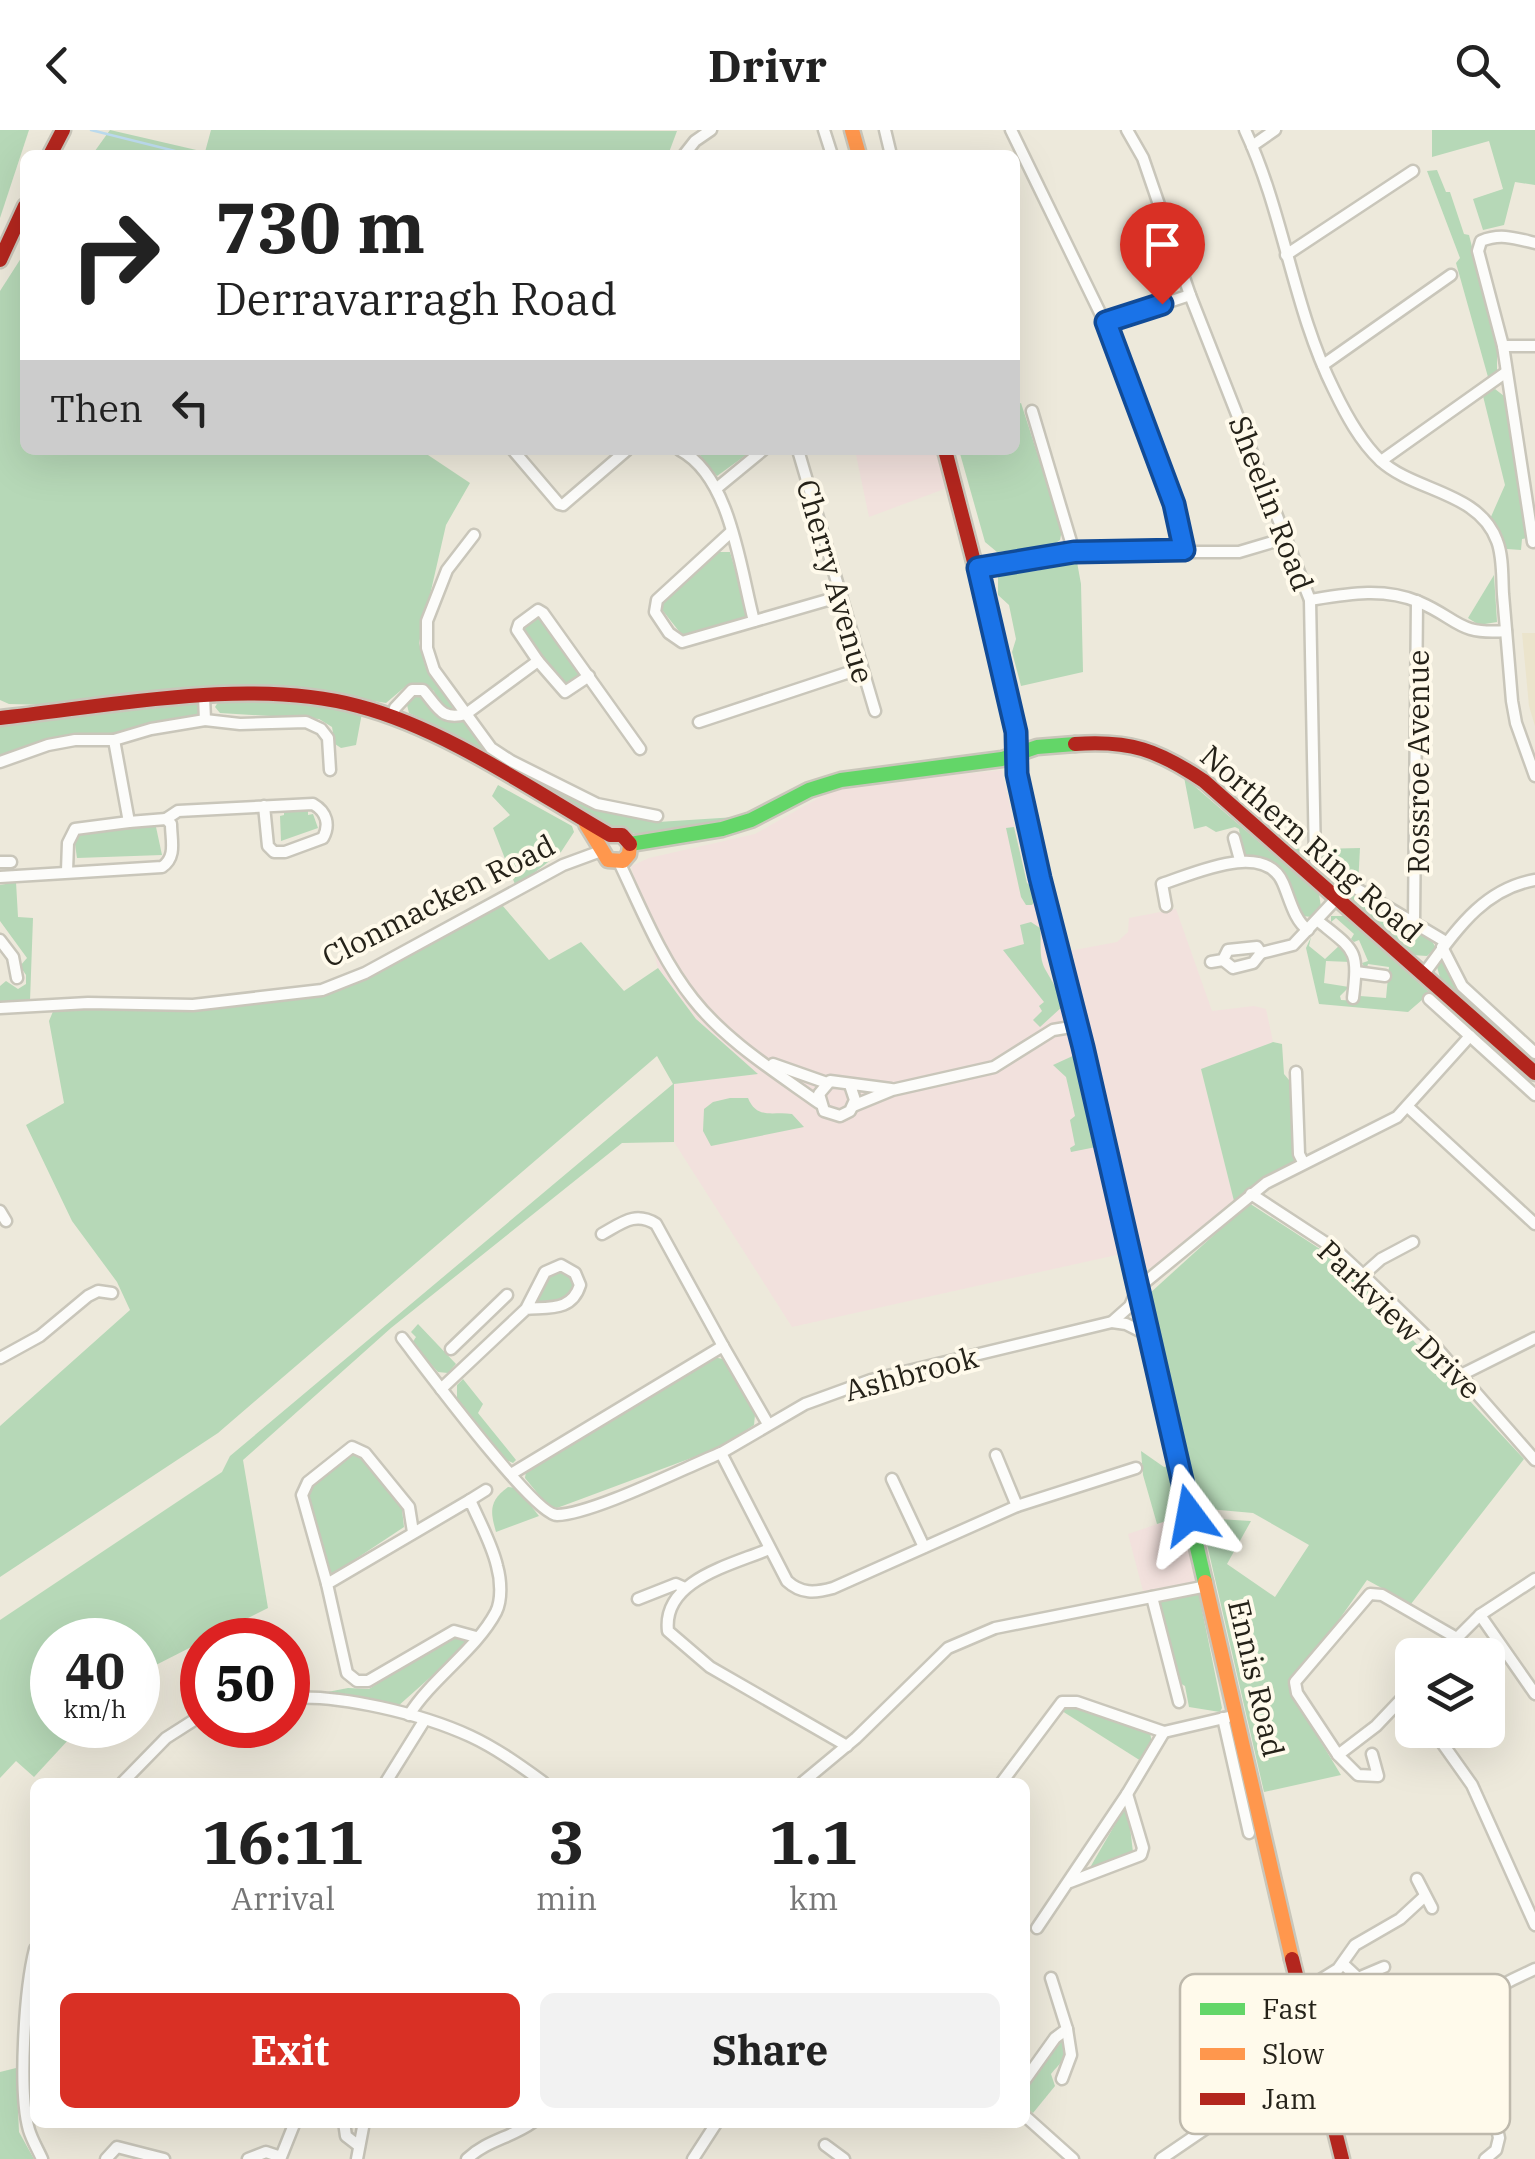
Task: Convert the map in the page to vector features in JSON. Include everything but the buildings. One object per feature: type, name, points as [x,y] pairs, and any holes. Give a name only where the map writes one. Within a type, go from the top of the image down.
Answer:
[{"type":"main road","points":[[0,260],[20,217]]},
{"type":"main road","name":"Ennis Road","points":[[947,455],[1016,732],[1017,774],[1207,1586],[1230,1717],[1295,1974]]},
{"type":"main road","points":[[0,718],[204,696],[275,694],[360,706],[435,736],[582,819],[604,844],[608,860],[619,862],[630,854],[630,844],[622,835],[604,844]]},
{"type":"main road","points":[[0,709],[16,714]]},
{"type":"main road","name":"Northern Ring Road","points":[[1017,754],[1038,747],[1105,742],[1144,747],[1173,760],[1204,781],[1535,1073]]},
{"type":"main road","points":[[630,844],[722,829],[840,780],[1017,754]]},
{"type":"main road","name":"Ennis Road","points":[[1336,2134],[1342,2159]]},
{"type":"street","points":[[688,150],[711,130]]},
{"type":"street","points":[[1011,130],[1106,322],[1174,504],[1184,550]]},
{"type":"street","name":"Sheelin Road","points":[[1127,130],[1142,158],[1190,295],[1310,600],[1313,855],[1342,880],[1444,945]]},
{"type":"street","points":[[1245,130],[1262,168],[1323,365],[1358,434],[1381,460],[1402,475],[1452,496],[1476,512],[1497,540],[1516,723],[1535,776]]},
{"type":"street","points":[[1252,146],[1275,130]]},
{"type":"street","points":[[1286,255],[1413,171]]},
{"type":"street","points":[[1534,542],[1503,346],[1478,251],[1481,241],[1493,236],[1535,243]]},
{"type":"street","points":[[1323,365],[1451,276]]},
{"type":"street","points":[[1106,322],[1190,295]]},
{"type":"street","points":[[1503,346],[1535,346]]},
{"type":"street","points":[[1381,460],[1505,373]]},
{"type":"street","points":[[1032,411],[1074,552]]},
{"type":"street","points":[[517,455],[563,505],[621,455]]},
{"type":"street","points":[[690,455],[717,488],[754,621]]},
{"type":"street","points":[[717,488],[757,455]]},
{"type":"street","name":"Cherry Avenue","points":[[799,455],[874,711]]},
{"type":"street","points":[[730,532],[656,600],[656,612],[669,633],[682,642],[838,597]]},
{"type":"street","points":[[474,534],[447,570],[426,620],[427,648],[434,670],[491,748],[597,804],[657,816]]},
{"type":"street","points":[[978,568],[1074,552],[1239,552],[1286,538]]},
{"type":"street","points":[[717,543],[736,551]]},
{"type":"street","points":[[1310,600],[1366,591],[1417,601],[1474,632],[1506,631]]},
{"type":"street","name":"Rossroe Avenue","points":[[1414,923],[1417,601]]},
{"type":"street","points":[[590,676],[566,692],[538,661],[517,630],[519,624],[538,610],[544,613],[590,676],[640,749]]},
{"type":"street","points":[[392,717],[412,690],[423,690],[441,714],[453,718],[466,714],[538,661]]},
{"type":"street","points":[[699,722],[862,668]]},
{"type":"street","points":[[204,696],[206,720]]},
{"type":"street","points":[[0,762],[48,745],[114,740],[206,720],[240,724],[306,722],[321,728],[328,738],[330,770]]},
{"type":"street","points":[[114,740],[129,822]]},
{"type":"street","points":[[329,754],[344,753]]},
{"type":"street","points":[[67,871],[68,843],[75,829],[166,819],[178,811],[264,806],[314,804],[326,817],[328,830],[323,838],[285,852],[274,852],[268,846],[264,806]]},
{"type":"street","points":[[0,877],[162,867],[172,856],[170,824],[166,819]]},
{"type":"street","points":[[1234,838],[1240,860]]},
{"type":"street","name":"Clonmacken Road","points":[[0,1008],[88,1002],[193,1004],[322,990],[365,973],[604,844]]},
{"type":"street","points":[[1166,906],[1162,884],[1240,860],[1265,865],[1280,876],[1300,924],[1308,930]]},
{"type":"street","points":[[619,862],[670,966],[694,1000],[754,1055],[834,1116],[846,1114],[854,1106],[892,1090],[994,1067],[1053,1030],[1077,1026]]},
{"type":"street","points":[[1423,976],[1444,945],[1484,903],[1504,890],[1535,880]]},
{"type":"street","points":[[1260,953],[1251,945],[1228,950],[1217,961],[1233,968],[1253,963],[1260,953],[1286,948],[1337,898]]},
{"type":"street","points":[[1318,920],[1351,947],[1356,972],[1352,998]]},
{"type":"street","points":[[0,940],[13,957],[17,978]]},
{"type":"street","points":[[1444,945],[1462,986],[1535,1053]]},
{"type":"street","points":[[1356,972],[1385,976]]},
{"type":"street","points":[[1429,999],[1535,1095]]},
{"type":"street","points":[[1112,1322],[1130,1306],[1138,1288],[1251,1194],[1303,1162],[1397,1117],[1470,1036]]},
{"type":"street","points":[[754,1055],[827,1082],[841,1080],[892,1090]]},
{"type":"street","points":[[1296,1072],[1303,1162]]},
{"type":"street","points":[[819,1102],[821,1088],[827,1082]]},
{"type":"street","points":[[850,1084],[855,1094],[854,1106]]},
{"type":"street","points":[[1408,1107],[1535,1224]]},
{"type":"street","name":"Parkview Drive","points":[[1251,1194],[1335,1248],[1461,1375],[1535,1458]]},
{"type":"street","points":[[602,1234],[631,1218],[644,1217],[656,1224],[768,1424]]},
{"type":"street","points":[[1363,1275],[1413,1242]]},
{"type":"street","points":[[441,1389],[526,1309],[545,1272],[561,1265],[579,1280],[574,1299],[564,1307],[526,1309]]},
{"type":"street","points":[[0,1358],[31,1342],[88,1296],[98,1291],[112,1293]]},
{"type":"street","points":[[450,1350],[507,1294]]},
{"type":"street","points":[[479,1322],[495,1338]]},
{"type":"street","points":[[1112,1322],[1148,1335]]},
{"type":"street","name":"Ashbrook","points":[[511,1474],[546,1513],[559,1515],[607,1500],[721,1452],[805,1404],[871,1380],[1112,1322]]},
{"type":"street","points":[[402,1338],[511,1474],[723,1346]]},
{"type":"street","points":[[1461,1375],[1535,1338]]},
{"type":"street","points":[[413,1532],[409,1507],[365,1453],[352,1447],[308,1482],[302,1496],[347,1673],[357,1681],[368,1681],[454,1632],[476,1637]]},
{"type":"street","points":[[721,1452],[787,1581],[794,1588],[812,1592],[833,1588],[1016,1506],[1136,1468]]},
{"type":"street","points":[[996,1455],[1016,1506]]},
{"type":"street","points":[[892,1479],[924,1547]]},
{"type":"street","points":[[327,1584],[486,1490]]},
{"type":"street","points":[[408,1715],[496,1612],[500,1595],[497,1566],[470,1500]]},
{"type":"street","points":[[769,1550],[684,1588],[672,1601],[666,1616],[668,1631],[710,1668],[846,1746]]},
{"type":"street","points":[[1372,1754],[1379,1781],[1358,1775],[1338,1755],[1295,1682],[1365,1599],[1370,1594],[1382,1595],[1455,1637],[1480,1615],[1535,1579]]},
{"type":"street","points":[[638,1599],[676,1584],[684,1588]]},
{"type":"street","points":[[808,1778],[948,1648],[995,1628],[1207,1586]]},
{"type":"street","points":[[656,1592],[672,1601]]},
{"type":"street","points":[[1152,1597],[1179,1702]]},
{"type":"street","points":[[1480,1615],[1535,1694]]},
{"type":"street","points":[[310,1700],[408,1715],[471,1736],[537,1778]]},
{"type":"street","points":[[1005,1778],[1062,1702],[1078,1702],[1164,1732],[1230,1717],[1249,1833]]},
{"type":"street","points":[[1338,1755],[1395,1710]]},
{"type":"street","points":[[388,1778],[424,1721]]},
{"type":"street","points":[[126,1778],[180,1729]]},
{"type":"street","points":[[1037,1928],[1164,1732]]},
{"type":"street","points":[[1446,1748],[1472,1785],[1535,1925]]},
{"type":"street","points":[[1068,1883],[1141,1855],[1127,1794]]},
{"type":"street","points":[[1417,1879],[1432,1908]]},
{"type":"street","points":[[1329,1974],[1343,1964],[1355,1945],[1400,1919],[1426,1896]]},
{"type":"street","points":[[1343,1964],[1354,1974]]},
{"type":"street","points":[[1367,1974],[1384,1967]]},
{"type":"street","points":[[1510,1983],[1535,1969]]},
{"type":"street","points":[[30,1970],[24,2065],[28,2128],[42,2159]]},
{"type":"street","points":[[1051,1978],[1071,2050],[1062,2079]]},
{"type":"street","points":[[1030,2073],[1055,2038],[1067,2029]]},
{"type":"street","points":[[1030,2121],[1069,2157]]},
{"type":"street","points":[[248,2159],[266,2152],[281,2158],[293,2128]]},
{"type":"street","points":[[345,2128],[346,2136],[360,2146]]},
{"type":"street","points":[[357,2159],[363,2128]]},
{"type":"street","points":[[468,2159],[484,2143],[525,2128]]},
{"type":"street","points":[[693,2159],[713,2128]]},
{"type":"street","points":[[1161,2159],[1198,2134]]},
{"type":"street","points":[[1486,2159],[1496,2150],[1498,2134]]},
{"type":"street","points":[[824,2145],[844,2159]]},
{"type":"street","points":[[106,2159],[117,2147],[164,2159]]},
{"type":"shaded area","points":[[856,455],[937,455],[947,488],[869,517]]},
{"type":"shaded area","points":[[1522,633],[1535,633],[1535,726],[1529,706]]},
{"type":"shaded area","points":[[1002,770],[1027,882],[1035,890],[1050,974],[1074,1043],[1121,1254],[792,1327],[674,1142],[674,1084],[756,1074],[696,1019],[658,968],[631,866],[649,858],[755,834],[838,787]]},
{"type":"shaded area","points":[[1176,909],[1212,1011],[1254,1006],[1266,1009],[1273,1042],[1201,1070],[1234,1201],[1159,1264],[1147,1269],[1141,1266],[1115,1161],[1069,951],[1117,942],[1128,932],[1129,918]]},
{"type":"shaded area","points":[[1181,1516],[1195,1582],[1143,1591],[1128,1534]]},
{"type":"green space","points":[[0,130],[29,130],[20,150],[0,218]]},
{"type":"green space","points":[[110,130],[196,150],[96,150]]},
{"type":"green space","points":[[211,130],[677,131],[670,150],[206,150]]},
{"type":"green space","points":[[1432,130],[1535,130],[1535,185],[1515,182],[1504,225],[1483,230],[1473,199],[1503,189],[1489,141],[1432,157]]},
{"type":"green space","points":[[1437,170],[1446,192],[1450,192],[1464,234],[1469,235],[1497,346],[1497,373],[1488,377],[1456,263],[1460,258],[1427,171]]},
{"type":"green space","points":[[20,260],[20,455],[428,455],[470,483],[446,525],[419,643],[426,668],[452,710],[446,710],[437,702],[434,691],[421,683],[406,686],[386,703],[285,687],[47,705],[9,704],[0,700],[0,291]]},
{"type":"green space","points":[[1495,389],[1506,403],[1528,538],[1522,539],[1521,550],[1507,549],[1490,519],[1505,485],[1483,396]]},
{"type":"green space","points":[[1020,403],[1062,530],[1060,540],[1053,545],[997,552],[985,542],[960,455],[1020,455]]},
{"type":"green space","points":[[700,455],[746,455],[717,476]]},
{"type":"green space","points":[[715,552],[730,552],[748,613],[743,620],[682,635],[663,611],[662,602]]},
{"type":"green space","points":[[1077,562],[1081,584],[1083,672],[1021,686],[1012,652],[1016,639],[1009,605],[998,595],[998,577]]},
{"type":"green space","points":[[1494,575],[1497,622],[1479,625],[1468,618]]},
{"type":"green space","points":[[542,616],[581,671],[582,678],[567,687],[562,686],[522,631],[522,626]]},
{"type":"green space","points":[[413,696],[421,697],[444,720],[464,721],[488,750],[595,807],[658,822],[736,817],[643,837],[602,826],[456,736],[409,713],[406,701]]},
{"type":"green space","points":[[221,697],[315,700],[362,713],[356,745],[341,748],[335,744],[332,727],[319,719],[220,713],[215,707]]},
{"type":"green space","points":[[198,704],[199,717],[122,733],[80,736],[0,759],[0,723]]},
{"type":"green space","points":[[1184,777],[1319,894],[1321,907],[1311,917],[1303,916],[1281,869],[1243,854],[1239,829],[1194,829]]},
{"type":"green space","points":[[498,785],[572,826],[574,832],[561,852],[516,887],[493,828],[510,815],[492,796]]},
{"type":"green space","points":[[1239,803],[1297,847],[1317,869],[1429,936],[1436,948],[1427,956],[1412,955]]},
{"type":"green space","points":[[308,810],[318,828],[281,841],[280,816],[284,811]]},
{"type":"green space","points":[[127,826],[156,827],[162,855],[77,858],[75,844],[80,834]]},
{"type":"green space","points":[[1014,827],[1027,883],[1037,898],[1032,905],[1026,905],[1021,897],[1006,828]]},
{"type":"green space","points":[[1360,848],[1358,886],[1319,857],[1318,849]]},
{"type":"green space","points":[[16,882],[18,917],[33,918],[30,1001],[0,1005],[0,986],[6,981],[18,989],[26,984],[20,966],[27,958],[0,921],[0,885]]},
{"type":"green space","points":[[502,905],[549,960],[581,942],[624,991],[658,968],[696,1019],[758,1074],[674,1084],[674,1142],[622,1143],[391,1328],[243,1460],[268,1608],[248,1618],[180,1618],[180,1653],[160,1663],[160,1618],[30,1618],[30,1748],[61,1748],[34,1777],[16,1761],[0,1778],[0,1620],[222,1472],[230,1456],[673,1084],[657,1056],[218,1433],[0,1577],[0,1426],[130,1310],[117,1282],[72,1221],[26,1125],[64,1103],[49,1021],[54,1009],[322,994]]},
{"type":"green space","points":[[1331,916],[1344,916],[1430,993],[1408,1012],[1319,1004],[1306,948],[1311,937],[1309,946],[1325,959],[1341,944],[1348,950],[1351,962],[1326,961],[1324,983],[1349,987],[1341,1000],[1359,1001],[1360,996],[1386,998],[1389,967],[1368,964],[1366,971],[1362,963],[1368,961],[1359,940],[1354,942],[1354,934],[1336,918],[1331,922]]},
{"type":"green space","points":[[1031,922],[1040,928],[1043,964],[1063,1006],[1040,1027],[1033,1020],[1044,1002],[1003,950],[1024,944],[1020,925]]},
{"type":"green space","points":[[1442,958],[1460,989],[1535,1053],[1535,1065],[1441,981],[1437,967]]},
{"type":"green space","points":[[1273,1042],[1282,1044],[1284,1074],[1294,1086],[1295,1161],[1234,1201],[1201,1069]]},
{"type":"green space","points":[[1077,1054],[1096,1147],[1071,1152],[1075,1145],[1070,1120],[1075,1116],[1066,1077],[1053,1065]]},
{"type":"green space","points":[[730,1098],[748,1098],[761,1112],[792,1114],[804,1127],[711,1146],[703,1131],[704,1109]]},
{"type":"green space","points":[[1249,1203],[1340,1262],[1524,1459],[1411,1604],[1367,1580],[1294,1674],[1290,1683],[1293,1696],[1341,1775],[1264,1792],[1201,1518],[1251,1521],[1227,1564],[1275,1597],[1309,1545],[1253,1513],[1197,1508],[1149,1294]]},
{"type":"green space","points":[[559,1269],[574,1276],[572,1289],[561,1299],[543,1304],[537,1299],[548,1275]]},
{"type":"green space","points":[[418,1324],[456,1364],[448,1373],[438,1372],[412,1343],[416,1337],[411,1332]]},
{"type":"green space","points":[[713,1357],[723,1359],[755,1415],[754,1425],[721,1447],[557,1508],[548,1506],[525,1478],[526,1471]]},
{"type":"green space","points":[[463,1379],[483,1404],[478,1413],[516,1460],[513,1463],[506,1460],[457,1398],[457,1385]]},
{"type":"green space","points":[[1141,1451],[1164,1467],[1171,1465],[1181,1516],[1157,1524],[1143,1475]]},
{"type":"green space","points":[[351,1454],[362,1457],[402,1509],[404,1527],[333,1574],[325,1568],[307,1497],[310,1489]]},
{"type":"green space","points":[[508,1487],[517,1488],[539,1516],[496,1532],[493,1507]]},
{"type":"green space","points":[[1198,1590],[1220,1712],[1189,1707],[1185,1686],[1178,1682],[1159,1604],[1162,1599]]},
{"type":"green space","points":[[457,1636],[466,1643],[462,1649],[397,1707],[312,1695],[348,1688],[369,1689]]},
{"type":"green space","points":[[1070,1707],[1150,1732],[1152,1744],[1141,1761],[1062,1711]]},
{"type":"green space","points":[[1124,1809],[1128,1811],[1133,1852],[1088,1871]]},
{"type":"green space","points":[[1062,2041],[1065,2055],[1051,2074],[1055,2086],[1033,2113],[1030,2080]]},
{"type":"green space","points":[[16,2068],[19,2132],[34,2159],[0,2159],[0,2072]]},
{"type":"waterway","points":[[91,130],[171,150]]},
{"type":"traffic: fast","points":[[630,844],[722,829],[841,780],[1002,759],[1037,747],[1075,744]]},
{"type":"traffic: fast","points":[[1062,965],[1205,1582]]},
{"type":"traffic: slow","points":[[852,130],[858,150]]},
{"type":"traffic: slow","points":[[586,824],[608,860],[623,861],[630,844]]},
{"type":"traffic: slow","points":[[1205,1582],[1292,1959]]},
{"type":"traffic: jam","points":[[53,150],[63,130]]},
{"type":"traffic: jam","points":[[0,260],[20,217]]},
{"type":"traffic: jam","points":[[946,455],[1016,732],[1017,774],[1062,965]]},
{"type":"traffic: jam","points":[[0,718],[226,694],[272,694],[358,706],[456,745],[610,835],[622,835],[630,844]]},
{"type":"traffic: jam","points":[[1075,744],[1143,749],[1204,781],[1535,1073]]},
{"type":"traffic: jam","points":[[1292,1959],[1296,1974]]},
{"type":"traffic: jam","points":[[1336,2134],[1342,2159]]},
{"type":"route","points":[[1162,304],[1106,322],[1174,504],[1184,550],[1074,552],[978,568],[1016,732],[1017,774],[1040,878],[1083,1047],[1190,1515]]}]
